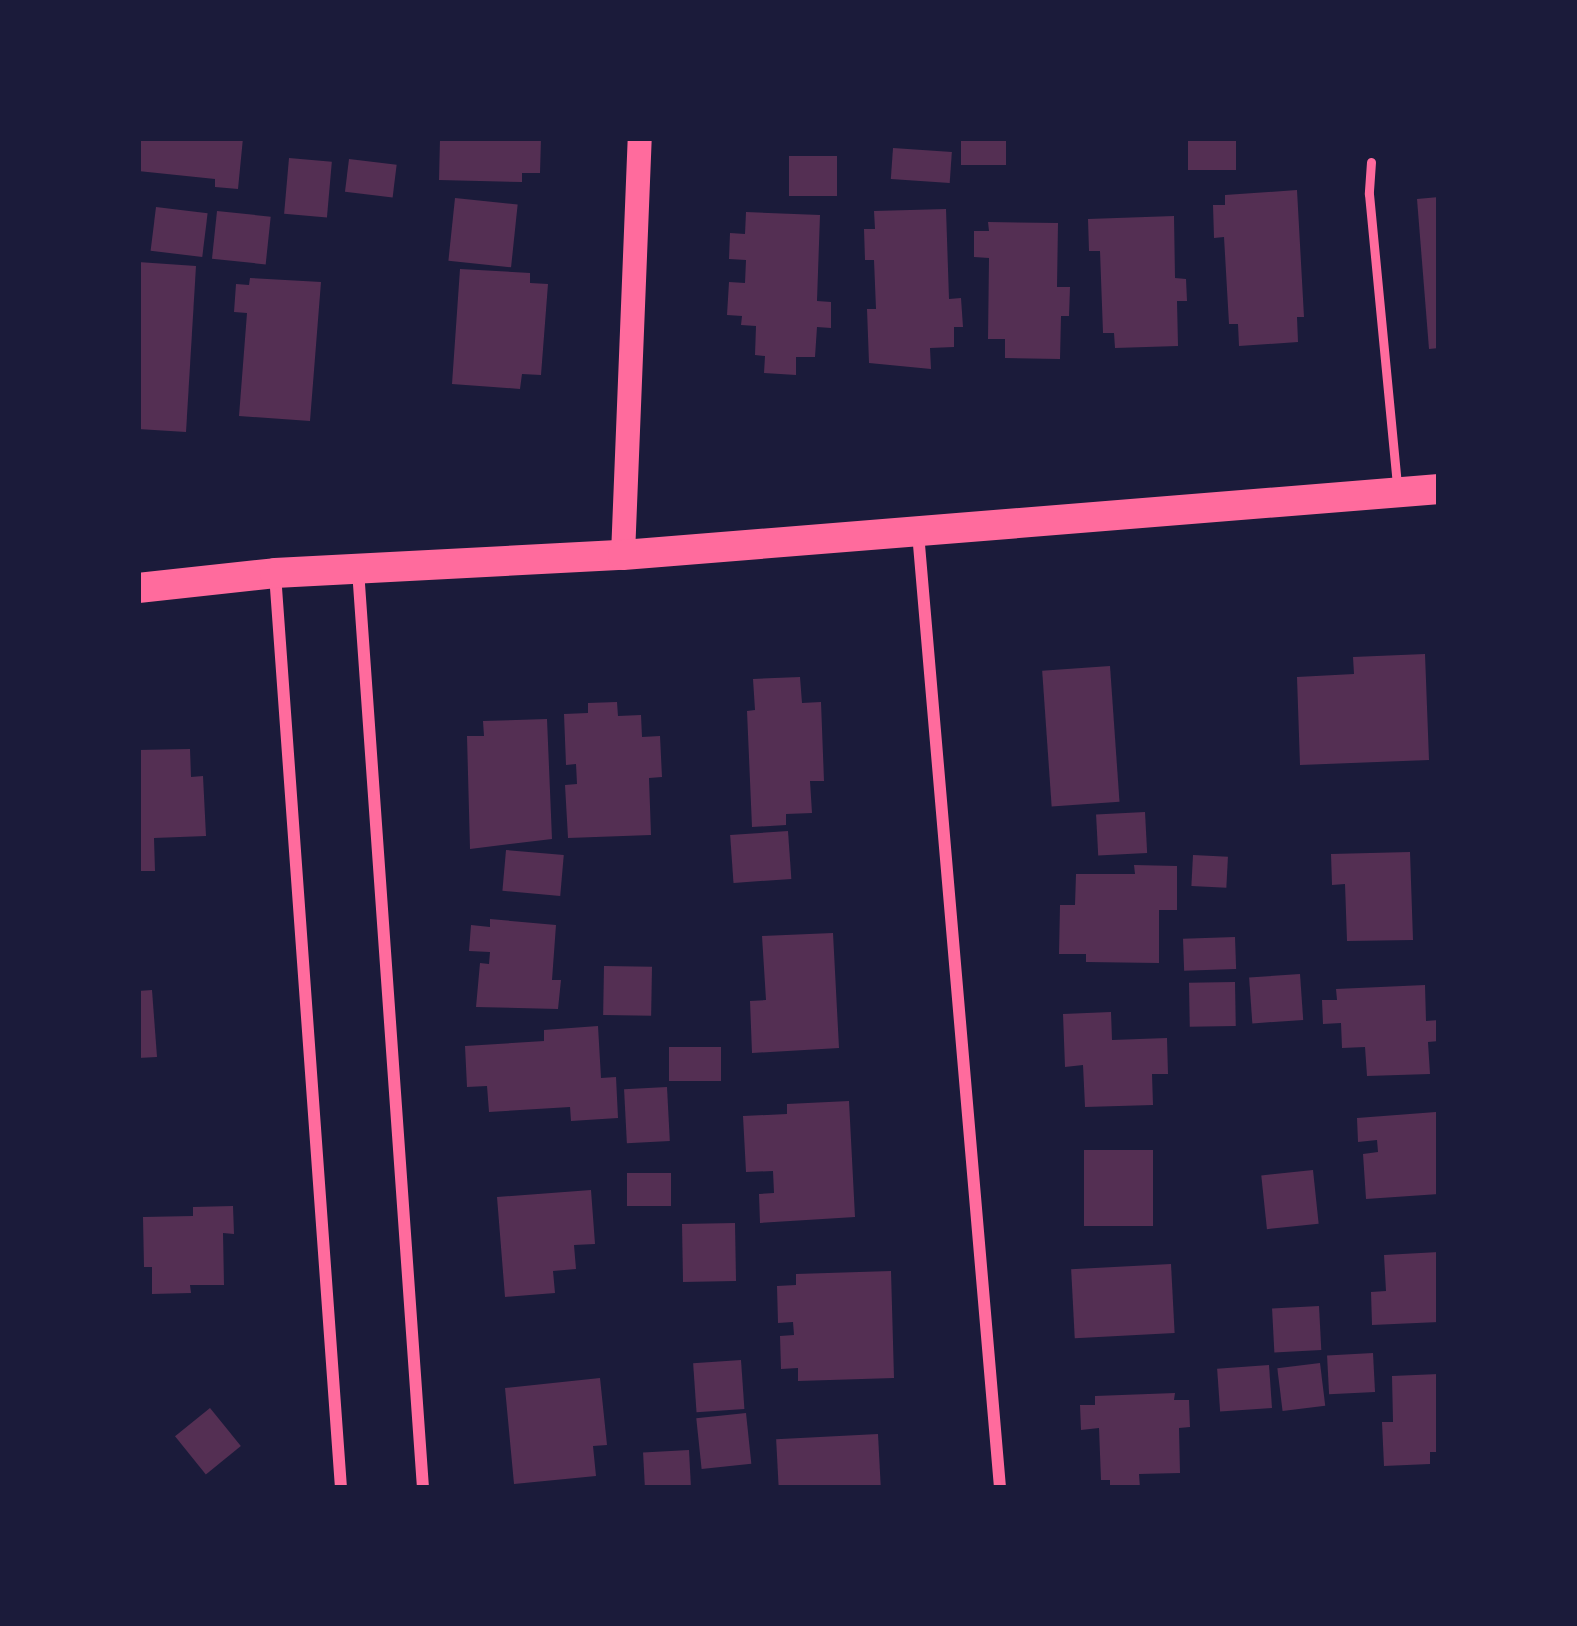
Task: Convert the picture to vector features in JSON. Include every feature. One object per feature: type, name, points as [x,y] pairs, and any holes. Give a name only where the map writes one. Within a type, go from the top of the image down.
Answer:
[{"type":"main road","points":[[623,555],[640,138]]},
{"type":"main road","points":[[138,588],[275,573],[623,555],[1439,489]]},
{"type":"street","points":[[918,531],[1000,1488]]},
{"type":"street","points":[[358,570],[423,1488]]},
{"type":"street","points":[[275,573],[341,1488]]},
{"type":"lane","points":[[1371,162],[1369,194],[1398,492]]},
{"type":"building","points":[[138,138],[243,138],[238,189],[215,187],[215,179],[138,171]]},
{"type":"building","points":[[440,138],[541,138],[540,173],[522,173],[522,182],[439,180]]},
{"type":"building","points":[[961,138],[1006,138],[1006,165],[961,165]]},
{"type":"building","points":[[1188,138],[1236,138],[1236,170],[1188,170]]},
{"type":"building","points":[[893,148],[952,152],[950,183],[891,179]]},
{"type":"building","points":[[789,156],[837,156],[837,196],[789,196]]},
{"type":"building","points":[[289,158],[332,162],[327,218],[284,214]]},
{"type":"building","points":[[349,159],[397,165],[393,198],[345,192]]},
{"type":"building","points":[[1297,190],[1304,317],[1297,317],[1298,342],[1239,346],[1238,324],[1229,324],[1224,237],[1214,238],[1213,205],[1225,205],[1225,195]]},
{"type":"building","points":[[1439,197],[1439,348],[1429,349],[1417,199]]},
{"type":"building","points":[[455,198],[518,205],[511,267],[448,261]]},
{"type":"building","points":[[156,207],[208,213],[202,257],[151,251]]},
{"type":"building","points":[[946,209],[949,299],[961,298],[963,327],[954,327],[954,347],[930,348],[931,369],[869,363],[867,309],[876,309],[874,260],[865,260],[864,229],[875,229],[874,211]]},
{"type":"building","points":[[217,211],[271,217],[266,264],[212,259]]},
{"type":"building","points":[[746,212],[820,215],[817,301],[831,302],[831,328],[817,327],[815,357],[796,357],[796,375],[764,373],[765,356],[755,355],[756,326],[741,325],[742,316],[727,315],[729,282],[745,283],[746,260],[729,259],[730,233],[745,234]]},
{"type":"building","points":[[1174,216],[1175,278],[1186,279],[1187,301],[1177,301],[1178,346],[1115,348],[1114,333],[1103,333],[1100,251],[1089,251],[1088,219]]},
{"type":"building","points":[[988,222],[1058,223],[1057,287],[1070,287],[1069,316],[1061,316],[1060,359],[1005,358],[1005,339],[988,339],[989,258],[974,257],[974,231],[989,231]]},
{"type":"building","points":[[138,262],[196,266],[186,432],[138,429]]},
{"type":"building","points":[[460,269],[530,273],[530,283],[548,284],[541,375],[522,374],[520,389],[452,384]]},
{"type":"building","points":[[250,278],[321,282],[310,421],[239,416],[247,313],[234,312],[236,284],[249,285]]},
{"type":"building","points":[[1425,654],[1429,760],[1300,765],[1297,677],[1354,674],[1353,657]]},
{"type":"building","points":[[1110,666],[1119,802],[1052,806],[1042,671]]},
{"type":"building","points":[[800,677],[802,703],[821,702],[824,781],[810,781],[812,813],[786,814],[786,825],[752,827],[747,711],[755,710],[753,679]]},
{"type":"building","points":[[617,702],[618,716],[641,715],[642,737],[660,736],[662,777],[649,778],[651,835],[568,838],[565,785],[577,784],[576,764],[566,765],[564,714],[588,713],[588,703]]},
{"type":"building","points":[[547,719],[552,839],[470,849],[467,736],[484,736],[483,721]]},
{"type":"building","points":[[190,749],[191,777],[203,776],[206,836],[154,838],[155,871],[138,871],[138,750]]},
{"type":"building","points":[[1145,812],[1147,853],[1098,856],[1096,815]]},
{"type":"building","points":[[788,831],[791,879],[733,883],[730,835]]},
{"type":"building","points":[[506,850],[564,855],[560,896],[502,891]]},
{"type":"building","points":[[1410,852],[1413,940],[1347,941],[1345,884],[1332,885],[1331,854]]},
{"type":"building","points":[[1193,855],[1228,857],[1226,888],[1191,886]]},
{"type":"building","points":[[1134,865],[1177,866],[1177,910],[1159,910],[1159,963],[1086,962],[1086,954],[1059,954],[1060,905],[1075,905],[1076,874],[1135,874]]},
{"type":"building","points":[[490,919],[556,925],[552,980],[561,980],[558,1009],[476,1007],[480,963],[489,964],[490,952],[469,951],[471,925],[490,927]]},
{"type":"building","points":[[833,933],[839,1048],[752,1053],[750,1001],[766,1000],[762,936]]},
{"type":"building","points":[[1235,937],[1236,969],[1184,971],[1183,939]]},
{"type":"building","points":[[604,966],[652,967],[651,1016],[603,1015]]},
{"type":"building","points":[[1300,974],[1303,1020],[1252,1023],[1249,978]]},
{"type":"building","points":[[1235,982],[1236,1026],[1190,1027],[1189,983]]},
{"type":"building","points":[[1425,985],[1426,1021],[1439,1020],[1439,1041],[1428,1042],[1430,1074],[1367,1076],[1365,1047],[1342,1048],[1341,1023],[1323,1024],[1322,1000],[1337,1000],[1336,989]]},
{"type":"building","points":[[152,990],[157,1057],[138,1058],[138,991]]},
{"type":"building","points":[[1111,1012],[1112,1040],[1167,1038],[1168,1074],[1152,1074],[1153,1105],[1085,1107],[1083,1065],[1065,1067],[1063,1014]]},
{"type":"building","points":[[598,1026],[601,1078],[616,1077],[618,1118],[571,1121],[570,1107],[489,1112],[487,1086],[467,1087],[465,1046],[544,1041],[544,1030]]},
{"type":"building","points":[[669,1047],[721,1047],[721,1081],[669,1081]]},
{"type":"building","points":[[667,1087],[670,1141],[627,1143],[624,1089]]},
{"type":"building","points":[[849,1101],[855,1217],[760,1223],[759,1194],[774,1193],[773,1171],[746,1172],[743,1116],[787,1114],[787,1104]]},
{"type":"building","points":[[1436,1112],[1439,1194],[1366,1199],[1363,1154],[1378,1152],[1377,1140],[1358,1142],[1357,1118]]},
{"type":"building","points":[[1084,1150],[1153,1150],[1153,1226],[1084,1226]]},
{"type":"building","points":[[1313,1170],[1319,1224],[1267,1229],[1261,1175]]},
{"type":"building","points":[[627,1173],[671,1173],[671,1206],[627,1206]]},
{"type":"building","points":[[591,1190],[595,1244],[574,1245],[576,1269],[553,1271],[555,1293],[505,1297],[497,1197]]},
{"type":"building","points":[[233,1206],[234,1234],[223,1233],[224,1285],[190,1285],[191,1293],[152,1294],[152,1267],[144,1267],[143,1217],[193,1216],[193,1207]]},
{"type":"building","points":[[735,1223],[736,1281],[683,1282],[682,1224]]},
{"type":"building","points":[[1439,1252],[1439,1322],[1372,1325],[1371,1292],[1386,1291],[1384,1255]]},
{"type":"building","points":[[1171,1264],[1175,1333],[1075,1338],[1071,1269]]},
{"type":"building","points":[[891,1271],[894,1378],[798,1381],[798,1368],[781,1369],[780,1336],[794,1335],[793,1322],[778,1323],[777,1286],[796,1285],[796,1274]]},
{"type":"building","points":[[1319,1306],[1321,1350],[1274,1352],[1272,1308]]},
{"type":"building","points":[[1373,1353],[1375,1392],[1329,1394],[1327,1355]]},
{"type":"building","points":[[741,1360],[744,1409],[697,1412],[693,1363]]},
{"type":"building","points":[[1320,1363],[1325,1406],[1283,1411],[1277,1368]]},
{"type":"building","points":[[1269,1365],[1272,1408],[1220,1412],[1217,1369]]},
{"type":"building","points":[[1439,1374],[1439,1452],[1430,1452],[1430,1464],[1384,1466],[1382,1422],[1393,1422],[1392,1376]]},
{"type":"building","points":[[600,1378],[607,1445],[593,1446],[596,1476],[514,1484],[505,1388]]},
{"type":"building","points":[[1175,1393],[1174,1400],[1189,1400],[1190,1427],[1179,1428],[1180,1473],[1139,1474],[1140,1488],[1110,1488],[1110,1480],[1101,1480],[1099,1428],[1081,1430],[1080,1405],[1095,1405],[1095,1396]]},
{"type":"building","points":[[210,1408],[241,1446],[206,1474],[175,1436]]},
{"type":"building","points":[[746,1413],[751,1464],[702,1469],[696,1418]]},
{"type":"building","points":[[878,1434],[881,1488],[779,1488],[776,1439]]},
{"type":"building","points":[[689,1450],[691,1488],[645,1488],[643,1452]]}]
